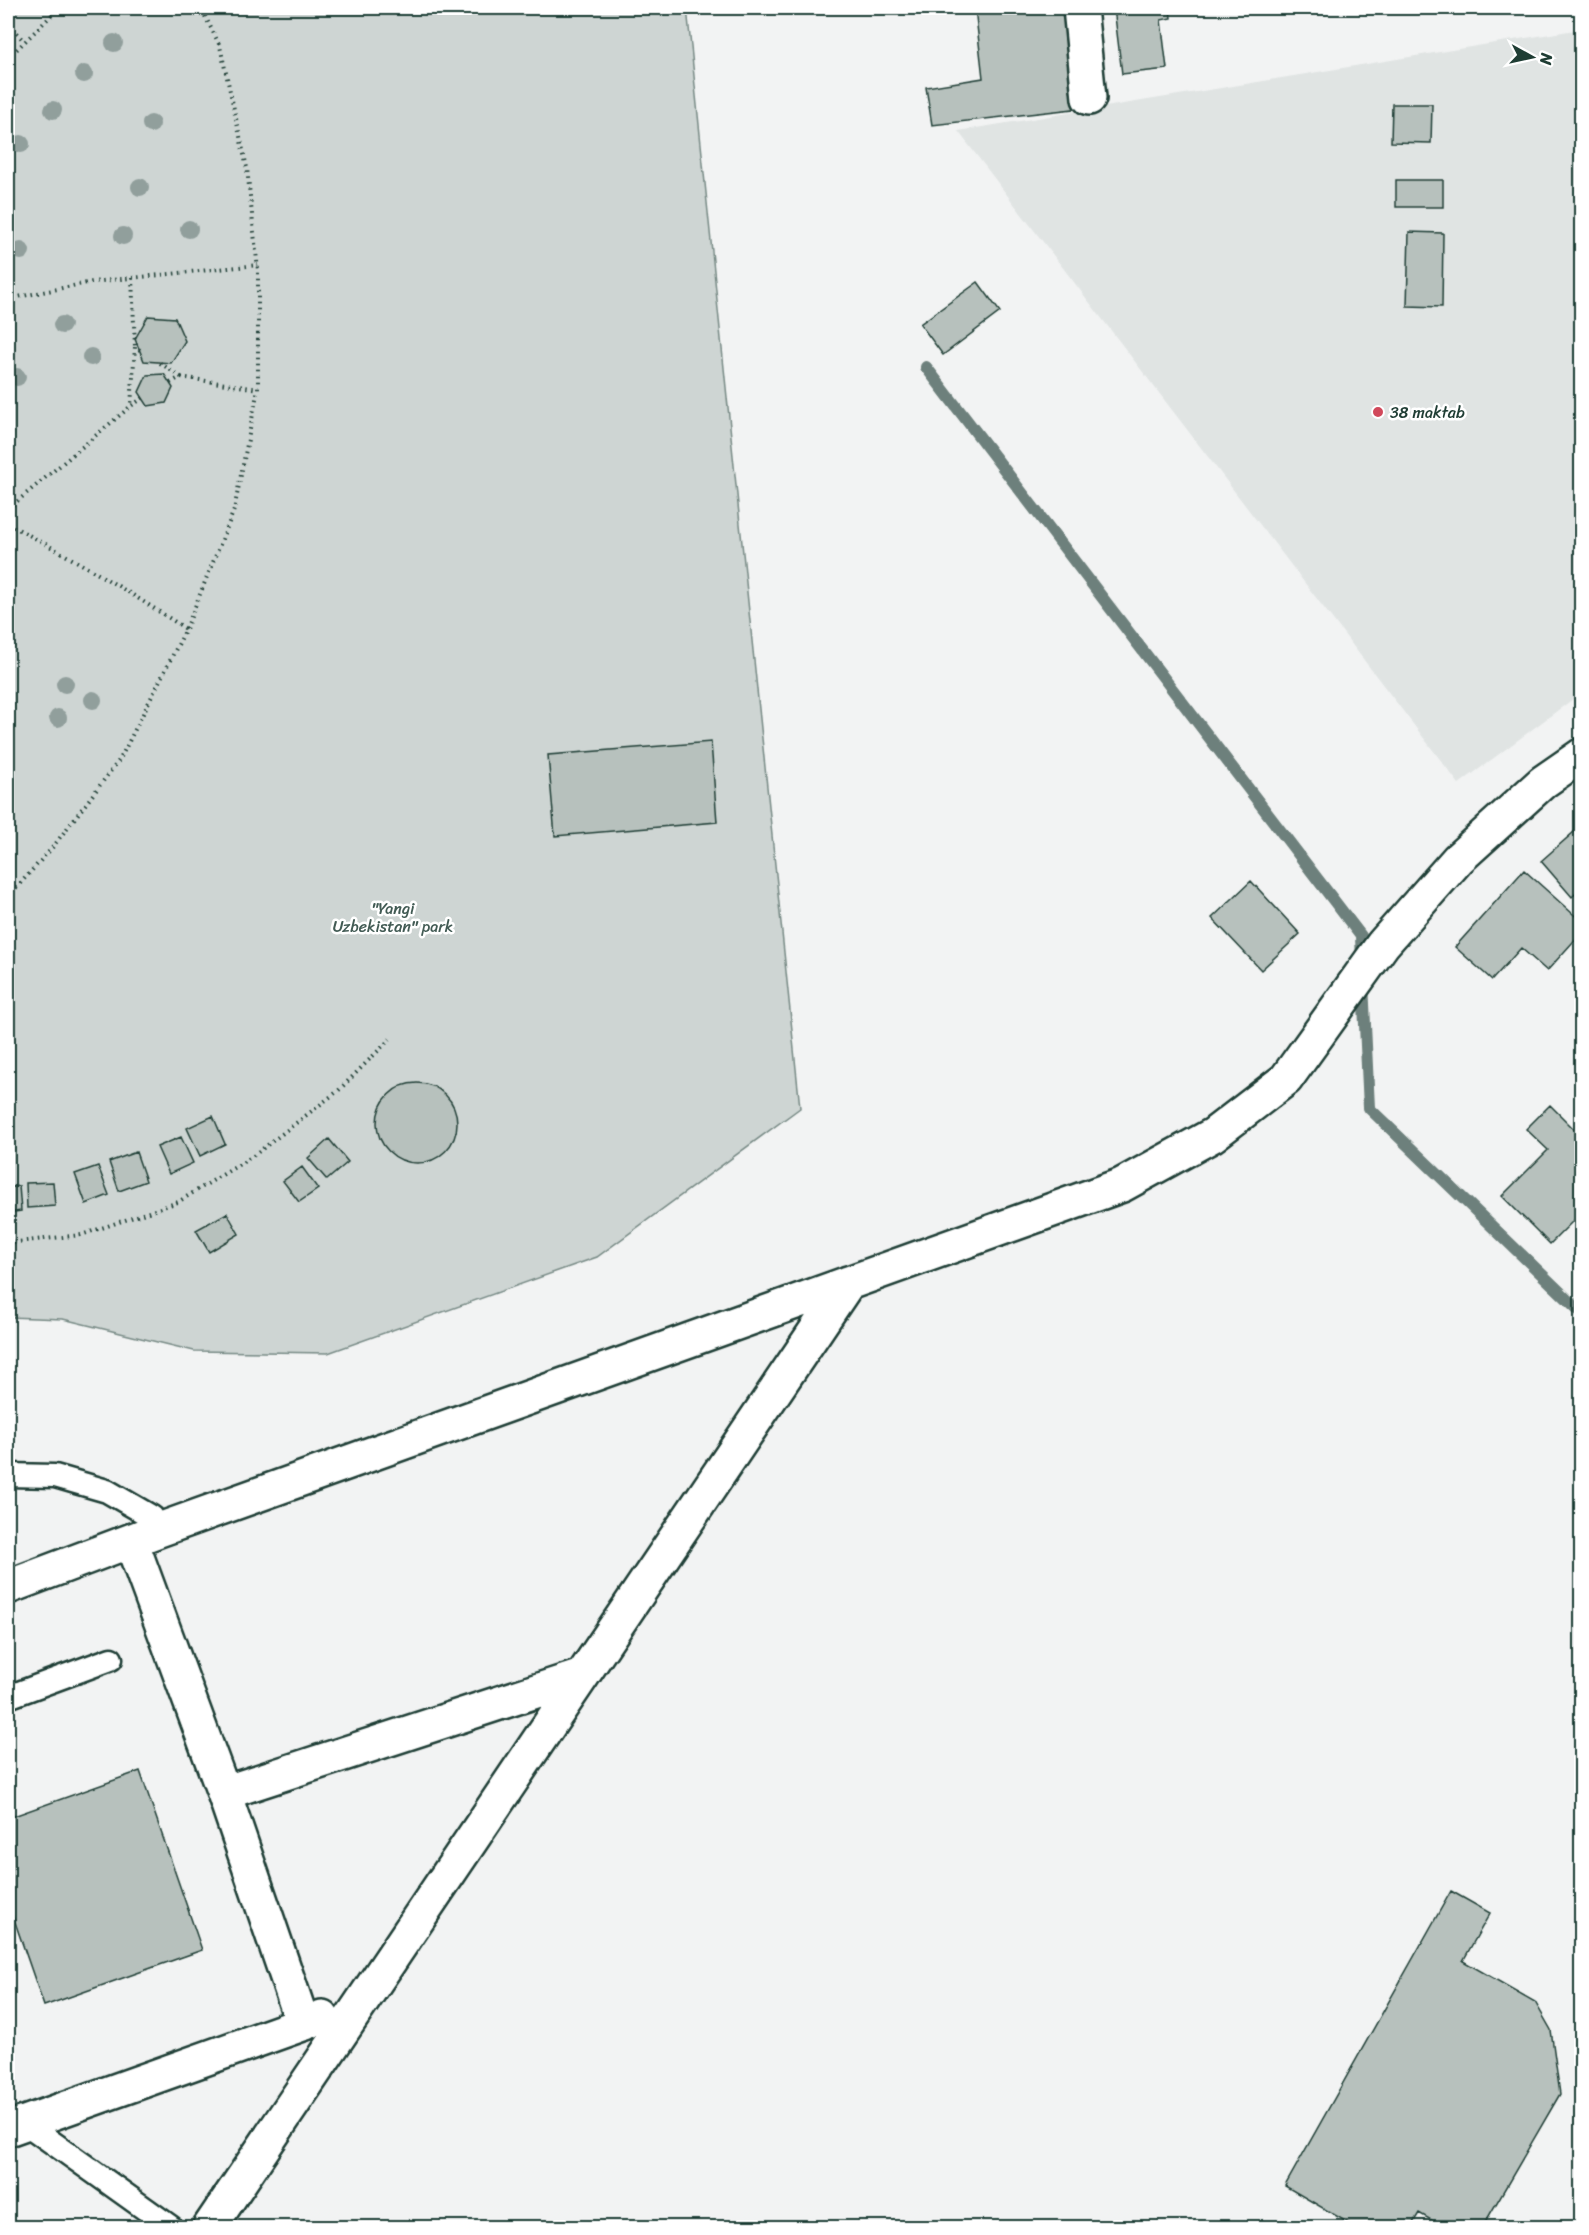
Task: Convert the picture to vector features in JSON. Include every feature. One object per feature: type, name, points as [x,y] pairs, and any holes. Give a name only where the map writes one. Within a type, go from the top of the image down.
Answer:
[{"type":"street","points":[[1080,8],[1089,98]]},
{"type":"street","points":[[8,1587],[145,1535],[1122,1185],[1213,1135],[1286,1079],[1383,944],[1458,859],[1543,782],[1581,755]]},
{"type":"street","points":[[209,2228],[848,1283]]},
{"type":"street","points":[[145,1535],[224,1793],[303,2024]]},
{"type":"street","points":[[224,1793],[582,1676]]},
{"type":"street","points":[[16,2126],[361,2004]]},
{"type":"lane","points":[[8,1475],[55,1476],[107,1491],[152,1518],[145,1535]]},
{"type":"lane","points":[[8,1696],[111,1659]]},
{"type":"lane","points":[[16,2126],[172,2228]]},
{"type":"path","points":[[8,58],[59,8]]},
{"type":"path","points":[[8,897],[52,848],[120,759],[186,629],[234,510],[258,389],[258,265],[247,168],[220,46],[201,8]]},
{"type":"path","points":[[8,24],[24,41]]},
{"type":"path","points":[[8,299],[92,282],[258,265]]},
{"type":"path","points":[[131,406],[135,347],[132,278]]},
{"type":"path","points":[[135,347],[140,350]]},
{"type":"path","points":[[160,363],[181,377],[258,389]]},
{"type":"path","points":[[170,383],[181,377]]},
{"type":"path","points":[[8,509],[143,398]]},
{"type":"path","points":[[8,524],[59,550],[186,629]]},
{"type":"path","points":[[8,1243],[81,1235],[178,1202],[253,1156],[338,1090],[390,1039]]},
{"type":"shaded area","name":"38 maktab","points":[[1581,29],[1581,693],[1459,784],[958,131]]},
{"type":"green space","name":"\"Yangi Uzbekistan\" park","points":[[8,8],[687,8],[800,1108],[597,1257],[328,1353],[194,1351],[63,1319],[8,1317]]},
{"type":"building","points":[[975,8],[1070,8],[1082,108],[932,125],[926,87],[983,78]]},
{"type":"building","points":[[1114,8],[1170,8],[1171,18],[1161,20],[1167,69],[1122,74]]},
{"type":"building","points":[[1392,104],[1432,104],[1431,143],[1391,142]]},
{"type":"building","points":[[1396,180],[1443,180],[1443,207],[1396,207]]},
{"type":"building","points":[[1409,232],[1443,233],[1442,307],[1407,306]]},
{"type":"building","points":[[978,282],[1000,312],[943,355],[920,324]]},
{"type":"building","points":[[148,316],[175,318],[185,341],[171,363],[144,361],[135,339]]},
{"type":"building","points":[[164,374],[173,388],[166,403],[148,406],[139,392],[147,375]]},
{"type":"building","points":[[711,742],[717,822],[555,836],[548,755]]},
{"type":"building","points":[[1582,825],[1582,888],[1572,897],[1541,861]]},
{"type":"building","points":[[1524,870],[1582,922],[1582,932],[1547,971],[1521,948],[1492,980],[1455,947]]},
{"type":"building","points":[[1251,881],[1300,934],[1261,970],[1212,918]]},
{"type":"building","points":[[417,1083],[432,1086],[445,1095],[454,1108],[457,1123],[454,1138],[445,1151],[432,1160],[417,1163],[402,1160],[389,1151],[380,1138],[377,1123],[380,1108],[389,1095],[402,1086]]},
{"type":"building","points":[[1550,1105],[1582,1137],[1582,1212],[1550,1244],[1502,1196],[1548,1150],[1526,1129]]},
{"type":"building","points":[[213,1116],[225,1144],[200,1156],[187,1128]]},
{"type":"building","points":[[181,1137],[193,1163],[169,1174],[157,1147]]},
{"type":"building","points":[[329,1139],[348,1162],[327,1180],[308,1158]]},
{"type":"building","points":[[136,1152],[146,1181],[119,1191],[109,1162]]},
{"type":"building","points":[[98,1166],[109,1195],[86,1204],[75,1174]]},
{"type":"building","points":[[302,1167],[318,1189],[299,1202],[283,1181]]},
{"type":"building","points":[[53,1182],[55,1206],[27,1208],[26,1183]]},
{"type":"building","points":[[19,1186],[21,1211],[8,1213],[8,1188]]},
{"type":"building","points":[[227,1213],[239,1234],[209,1252],[196,1230]]},
{"type":"building","points":[[140,1771],[202,1950],[44,2006],[8,1902],[8,1818]]},
{"type":"building","points":[[1451,1891],[1490,1913],[1463,1961],[1535,2002],[1551,2030],[1560,2094],[1482,2228],[1445,2228],[1419,2213],[1410,2228],[1357,2228],[1285,2186]]},
{"type":"waterway","points":[[926,367],[1361,936],[1362,963]]},
{"type":"waterway","points":[[1363,983],[1369,1108],[1582,1313]]},
{"type":"place","name":"38 maktab","points":[[1378,412]]}]
